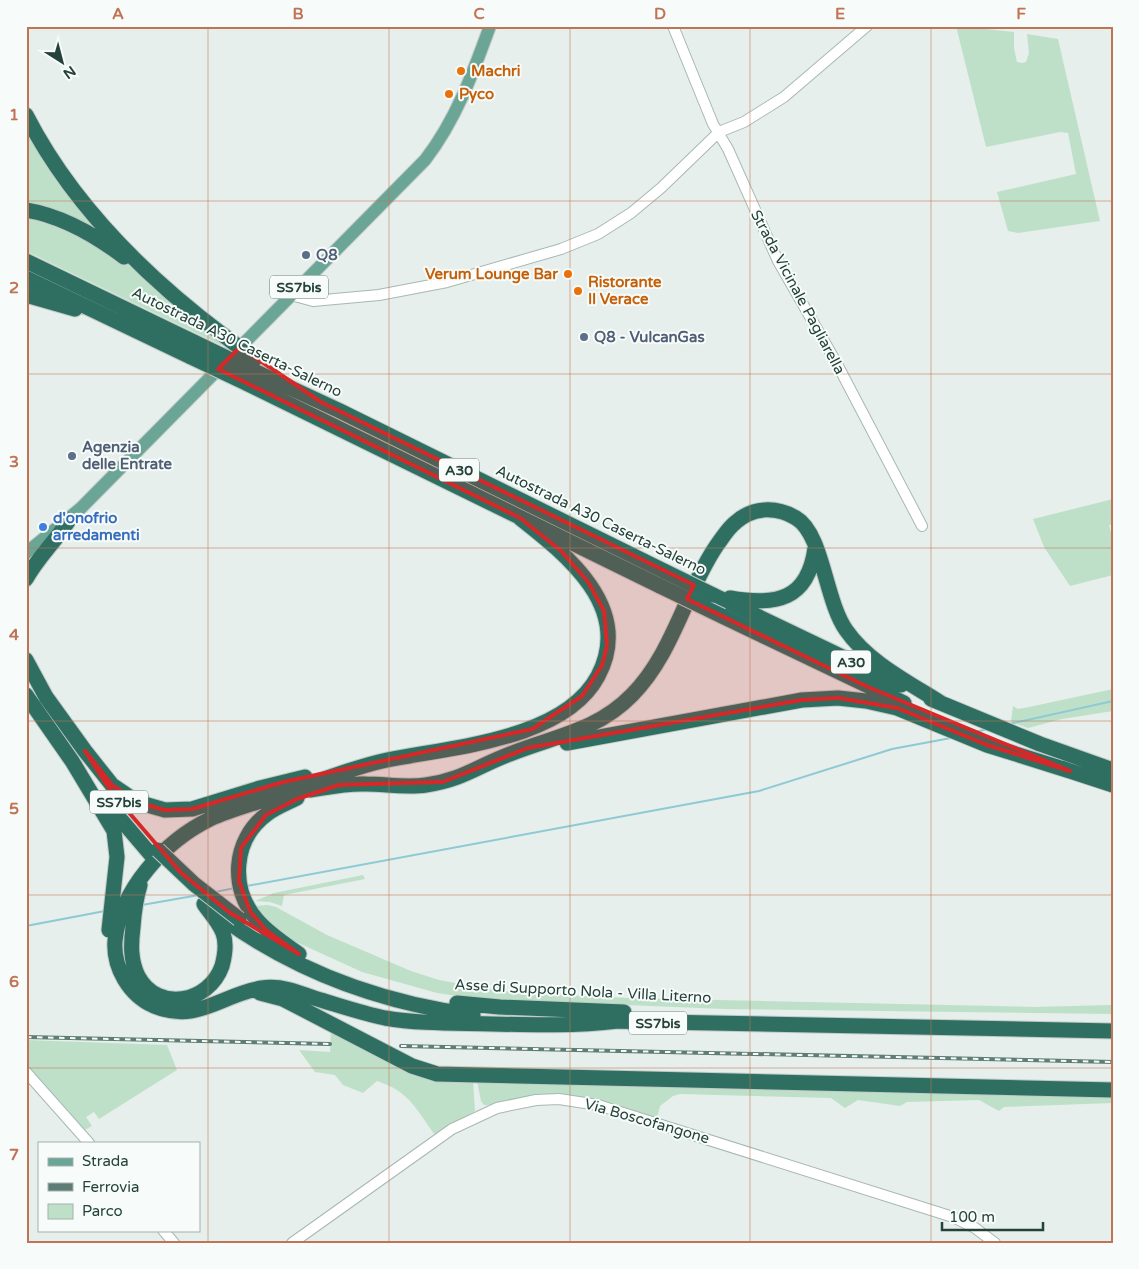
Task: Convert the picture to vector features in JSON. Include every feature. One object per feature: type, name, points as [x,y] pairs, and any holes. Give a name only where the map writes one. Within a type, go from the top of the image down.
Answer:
[{"type":"highway","points":[[26,115],[77,194],[163,287]]},
{"type":"highway","points":[[26,210],[51,216],[88,232],[163,287],[223,335],[251,371]]},
{"type":"highway","name":"Autostrada A30 Caserta-Salerno","points":[[26,261],[194,350]]},
{"type":"highway","name":"Autostrada A30 Caserta-Salerno","points":[[26,278],[117,321],[251,371],[321,402],[876,675],[1040,744],[1113,770]]},
{"type":"highway","points":[[26,295],[117,321]]},
{"type":"highway","name":"Autostrada A30 Caserta-Salerno","points":[[251,371],[520,518],[940,722]]},
{"type":"highway","points":[[85,751],[112,785],[123,794],[136,802],[165,810],[192,809],[283,782],[337,779],[423,786],[459,779],[498,758],[589,727],[603,719],[626,700],[647,678],[701,570],[735,522],[753,512],[774,510],[796,518],[811,532],[816,544],[830,599],[850,636],[878,662],[941,703]]},
{"type":"highway","points":[[520,518],[561,551],[588,582],[604,611],[608,626],[607,646],[597,678],[582,696],[556,717],[532,729],[497,739],[392,759],[337,779],[279,795],[206,821],[154,857],[124,902],[112,934],[115,950],[124,980],[136,994],[153,1006],[183,1012],[208,1008],[261,988],[280,988],[369,1014],[407,1021],[554,1026],[618,1022]]},
{"type":"highway","name":"SS7bis","points":[[26,579],[45,550],[58,538],[68,520]]},
{"type":"highway","points":[[713,595],[759,602],[783,598],[799,588],[809,574],[816,544]]},
{"type":"highway","name":"SS7bis","points":[[26,660],[46,697]]},
{"type":"highway","name":"SS7bis","points":[[26,675],[46,697],[85,751]]},
{"type":"highway","name":"SS7bis","points":[[26,675],[117,814]]},
{"type":"highway","name":"SS7bis","points":[[26,695],[72,761],[117,814]]},
{"type":"highway","points":[[528,748],[802,700],[838,698],[866,701],[897,708],[1113,785]]},
{"type":"highway","points":[[497,739],[558,738]]},
{"type":"highway","name":"Asse di Supporto Nola - Villa Literno","points":[[85,751],[154,857],[194,884],[260,943],[310,970],[345,984],[396,1000],[472,1015],[618,1022],[1113,1031]]},
{"type":"highway","points":[[72,761],[114,831],[124,902],[132,936],[133,961],[139,978],[145,985],[168,999],[188,999],[201,994],[220,972],[226,950],[222,932],[233,918],[241,890],[238,868],[246,837],[266,815],[337,779]]},
{"type":"highway","name":"Asse di Supporto Nola - Villa Literno","points":[[117,814],[154,857],[204,904],[299,954],[382,986],[417,996],[472,1005],[695,1014],[1113,1021]]},
{"type":"highway","points":[[237,996],[253,993],[284,1000],[412,1066],[437,1074],[1113,1090]]},
{"type":"main road","name":"SS7bis","points":[[26,553],[68,520],[425,160],[440,141],[469,82],[490,26]]},
{"type":"street","name":"Strada Vicinale Pagliarella","points":[[672,26],[713,124],[719,132],[778,261],[836,362],[922,526]]},
{"type":"street","points":[[291,295],[313,301],[380,295],[447,282],[561,249],[598,234],[631,213],[662,188],[719,132],[744,122],[784,97],[867,26]]},
{"type":"street","points":[[26,1072],[88,1142]]},
{"type":"street","name":"Via Boscofangone","points":[[292,1243],[414,1155],[467,1121],[516,1102],[558,1099],[598,1106],[661,1124],[953,1217],[975,1228],[995,1243]]},
{"type":"street","points":[[165,1232],[174,1243]]},
{"type":"highlighted area","points":[[240,347],[321,402],[694,585],[687,599],[868,687],[1070,771],[987,745],[897,708],[838,698],[802,700],[528,748],[443,782],[339,785],[297,799],[266,815],[241,848],[239,881],[250,911],[266,930],[299,954],[230,913],[181,873],[113,794],[85,751],[112,785],[137,802],[165,810],[192,809],[283,782],[532,729],[582,696],[602,665],[607,646],[604,611],[588,582],[561,551],[520,518],[218,369]]},
{"type":"green space","points":[[956,26],[1014,32],[1014,48],[1017,62],[1022,63],[1026,62],[1029,53],[1027,34],[1058,39],[1100,221],[1018,233],[1008,231],[997,192],[1076,174],[1068,133],[1060,132],[986,147]]},
{"type":"green space","points":[[26,117],[112,239],[26,207]]},
{"type":"green space","points":[[26,217],[47,224],[48,219],[109,250],[224,340],[221,345],[26,251]]},
{"type":"green space","points":[[1113,499],[1113,524],[1109,525],[1113,541],[1113,575],[1070,586],[1044,547],[1033,519]]},
{"type":"green space","points":[[1113,689],[1113,711],[1062,719],[1028,728],[1011,722],[1013,706],[1018,709]]},
{"type":"green space","points":[[363,875],[365,879],[284,895],[282,906],[270,902],[255,901],[274,893]]},
{"type":"green space","points":[[268,905],[276,907],[327,935],[411,971],[439,980],[483,988],[523,993],[629,998],[1035,1007],[1113,1005],[1113,1014],[724,1009],[477,999],[437,993],[362,972],[281,935],[254,906]]},
{"type":"green space","points":[[331,1031],[473,1080],[475,1111],[435,1135],[411,1102],[388,1085],[377,1081],[363,1093],[343,1085],[335,1075],[315,1072],[299,1050],[330,1052]]},
{"type":"green space","points":[[26,1040],[167,1045],[177,1070],[99,1119],[94,1112],[86,1117],[92,1126],[83,1131],[73,1116],[26,1064]]},
{"type":"green space","points":[[477,1081],[1113,1094],[1113,1103],[1004,1107],[999,1111],[979,1100],[907,1102],[900,1106],[858,1100],[845,1108],[831,1098],[680,1094],[673,1096],[660,1106],[657,1118],[604,1102],[576,1096],[541,1096],[484,1105],[481,1101]]},
{"type":"waterway","points":[[1009,724],[1113,701]]},
{"type":"waterway","points":[[975,732],[988,729]]},
{"type":"waterway","points":[[247,886],[759,791],[892,749],[951,738]]},
{"type":"waterway","points":[[215,892],[235,888]]},
{"type":"waterway","points":[[142,905],[199,895]]},
{"type":"waterway","points":[[26,926],[105,911]]},
{"type":"railway","points":[[26,1037],[330,1044]]},
{"type":"railway","points":[[401,1046],[1113,1062]]},
{"type":"place","name":"Machri","points":[[461,71]]},
{"type":"place","name":"Pyco","points":[[449,94]]},
{"type":"place","name":"Q8","points":[[306,255]]},
{"type":"place","name":"Verum Lounge Bar","points":[[568,274]]},
{"type":"place","name":"Ristorante Il Verace","points":[[578,291]]},
{"type":"place","name":"Q8 - VulcanGas","points":[[584,337]]},
{"type":"place","name":"Agenzia delle Entrate","points":[[72,456]]},
{"type":"place","name":"d'onofrio arredamenti","points":[[43,527]]}]
